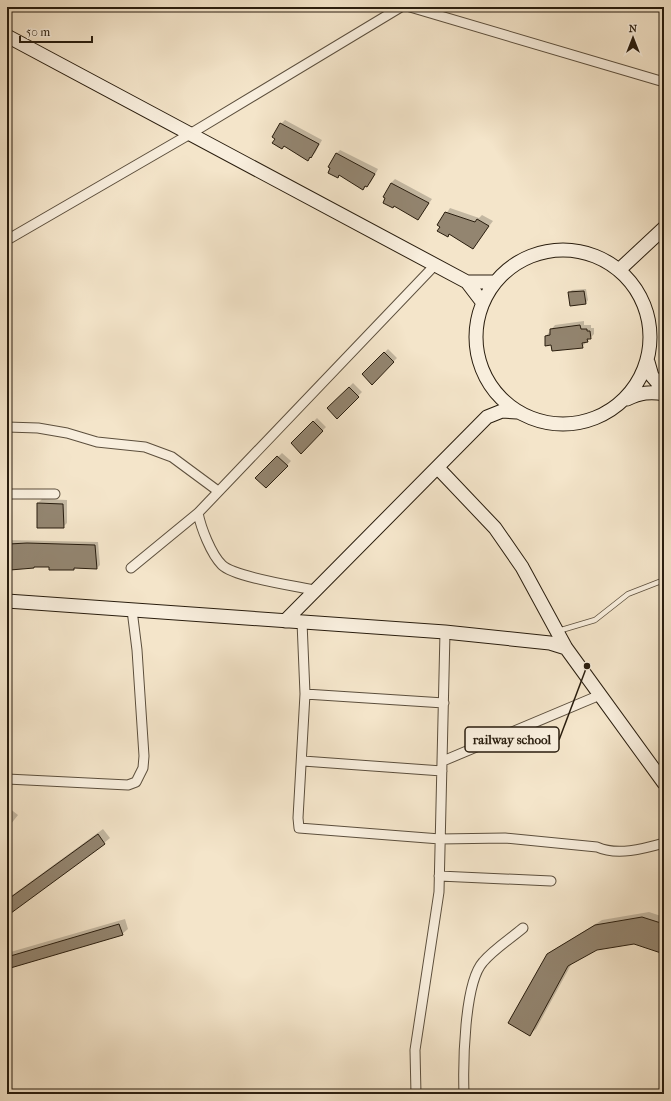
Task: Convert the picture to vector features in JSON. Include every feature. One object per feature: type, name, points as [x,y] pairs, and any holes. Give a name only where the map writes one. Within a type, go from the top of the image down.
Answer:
[{"type":"street","points":[[7,240],[190,134],[401,7]]},
{"type":"street","points":[[410,7],[664,82]]},
{"type":"street","points":[[7,36],[467,282],[483,303]]},
{"type":"street","points":[[619,270],[664,228]]},
{"type":"street","points":[[624,401],[638,383],[648,362],[651,340],[649,317],[646,306],[635,286],[619,270],[605,260],[589,254],[566,250],[555,250],[543,252],[522,260],[495,282],[483,303],[477,324],[476,346],[481,367],[491,387],[517,412],[549,424],[572,424],[594,419],[605,414],[624,401],[641,393],[657,392],[664,394]]},
{"type":"street","points":[[131,568],[198,512],[435,265]]},
{"type":"street","points":[[467,282],[495,282]]},
{"type":"street","points":[[648,362],[652,376],[664,390]]},
{"type":"street","points":[[285,621],[314,590],[438,468],[487,417],[492,404],[491,387]]},
{"type":"street","points":[[487,417],[502,411],[517,412]]},
{"type":"street","points":[[7,427],[38,428],[67,433],[97,442],[145,447],[172,458],[218,491]]},
{"type":"street","points":[[438,468],[495,528],[522,567],[566,648],[664,783]]},
{"type":"street","points":[[7,494],[55,494]]},
{"type":"street","points":[[198,512],[208,541],[223,566],[241,574],[314,590]]},
{"type":"street","points":[[7,601],[445,632],[550,643],[566,648]]},
{"type":"street","points":[[7,779],[128,785],[136,782],[143,768],[144,756],[137,650],[132,610]]},
{"type":"street","points":[[302,622],[305,694],[303,761],[298,818],[299,828],[440,839],[505,838],[596,847],[605,851],[642,849],[664,843]]},
{"type":"street","points":[[416,1094],[415,1050],[439,892],[445,632]]},
{"type":"street","points":[[305,694],[444,703]]},
{"type":"street","points":[[443,761],[600,695]]},
{"type":"street","points":[[303,761],[442,771]]},
{"type":"street","points":[[439,876],[551,881]]},
{"type":"street","points":[[464,1094],[463,1061],[473,981],[482,962],[522,928]]},
{"type":"lane","points":[[557,632],[595,620],[628,594],[664,580]]},
{"type":"building","points":[[280,123],[319,144],[308,161],[284,146],[282,149],[272,143],[275,139],[272,137]]},
{"type":"building","points":[[336,153],[375,174],[367,187],[365,186],[363,190],[339,175],[338,178],[328,173],[330,168],[328,167]]},
{"type":"building","points":[[391,183],[429,203],[418,220],[394,206],[393,208],[383,203],[385,198],[383,197]]},
{"type":"building","points":[[445,212],[475,222],[477,219],[489,226],[473,249],[449,234],[448,237],[437,231],[440,227],[437,225]]},
{"type":"building","points":[[584,291],[586,304],[570,306],[568,292]]},
{"type":"building","points":[[580,325],[581,329],[587,329],[587,331],[590,331],[591,339],[587,339],[588,342],[582,343],[583,348],[552,351],[551,345],[545,346],[545,336],[550,335],[550,329]]},
{"type":"building","points":[[384,352],[394,362],[372,385],[362,374]]},
{"type":"building","points":[[349,387],[359,397],[337,419],[327,408]]},
{"type":"building","points":[[313,421],[323,431],[301,454],[291,443]]},
{"type":"building","points":[[277,456],[288,466],[266,488],[255,478]]},
{"type":"building","points":[[37,503],[63,504],[64,528],[37,528]]},
{"type":"building","points":[[27,543],[95,545],[97,569],[74,568],[74,570],[49,570],[49,567],[34,567],[10,570],[10,566],[7,567],[7,547],[9,547],[9,544]]},
{"type":"building","points":[[98,834],[105,844],[7,916],[7,900]]},
{"type":"building","points":[[642,917],[664,924],[664,954],[634,944],[597,950],[568,966],[530,1036],[508,1023],[547,954],[595,925]]},
{"type":"building","points":[[119,924],[123,935],[7,969],[7,957]]},
{"type":"place","name":"railway school","points":[[587,666]]}]
